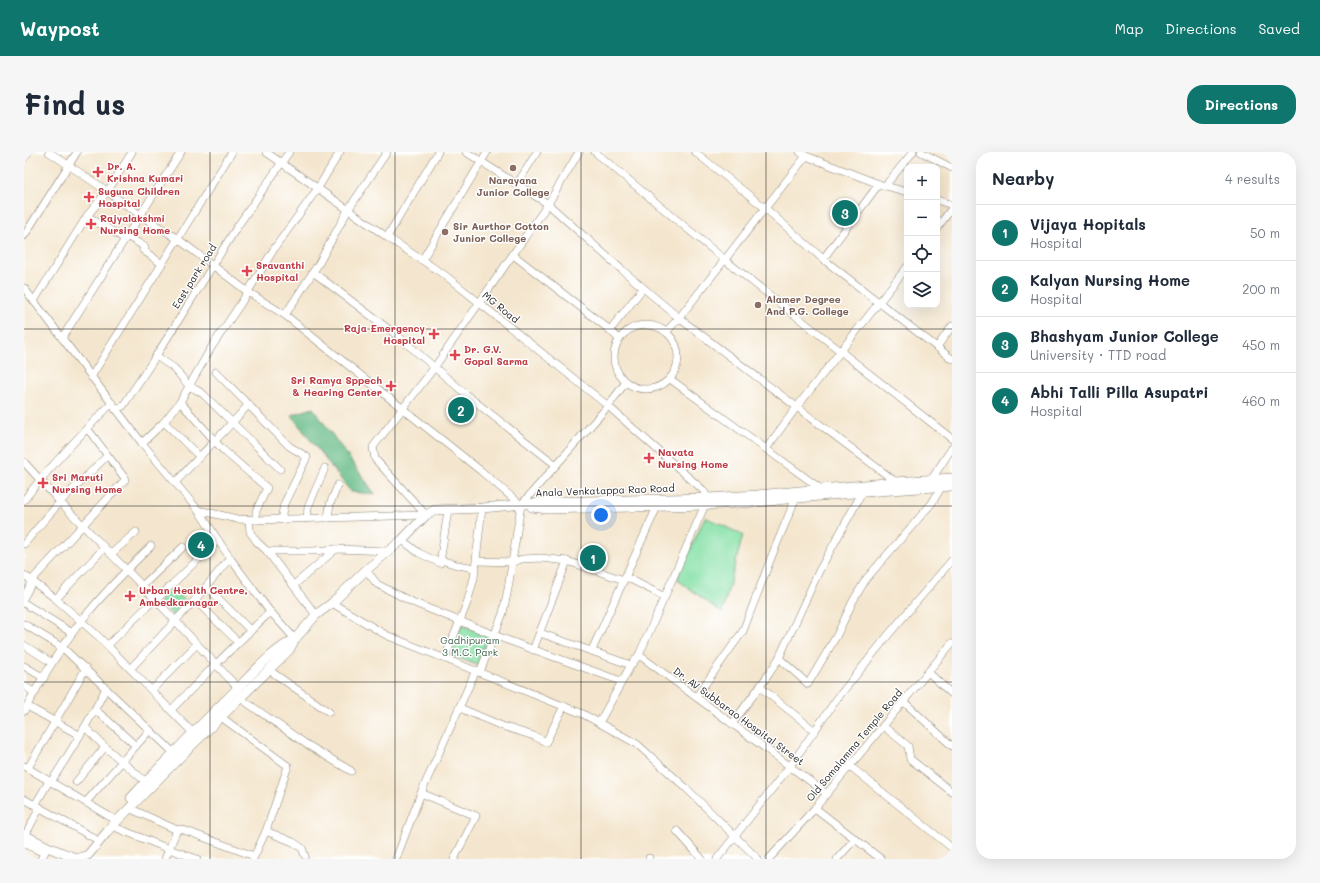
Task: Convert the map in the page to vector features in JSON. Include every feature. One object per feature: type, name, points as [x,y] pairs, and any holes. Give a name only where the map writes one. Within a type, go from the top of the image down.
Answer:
[{"type":"main road","name":"Anala Venkatappa Rao Road","points":[[521,504],[548,509],[657,507],[757,495],[862,493],[896,485],[952,478]]},
{"type":"main road","name":"Anala Venkatappa Rao Road","points":[[797,494],[821,489],[867,485],[952,486]]},
{"type":"main road","name":"Anala Venkatappa Rao Road","points":[[521,504],[563,502],[706,501]]},
{"type":"main road","points":[[79,858],[94,838],[129,808],[289,650],[295,639],[316,615],[332,603],[366,570],[402,540],[426,515],[435,510],[482,508],[521,504]]},
{"type":"main road","points":[[24,838],[79,858],[88,856],[112,822],[146,782],[238,688],[283,645],[295,639]]},
{"type":"main road","points":[[24,838],[43,856],[60,859]]},
{"type":"street","points":[[24,158],[28,152]]},
{"type":"street","points":[[49,152],[69,164],[140,215],[178,239],[248,292],[285,315],[521,504]]},
{"type":"street","points":[[24,236],[76,152]]},
{"type":"street","points":[[34,301],[87,216],[107,191],[132,152]]},
{"type":"street","points":[[62,338],[181,152]]},
{"type":"street","points":[[91,377],[232,152]]},
{"type":"street","name":"MG Road","points":[[266,152],[386,237],[446,276],[479,302],[608,406],[703,490],[706,501]]},
{"type":"street","name":"East park road","points":[[24,500],[40,479],[87,428],[114,406],[123,406],[237,227],[289,152]]},
{"type":"street","points":[[142,444],[164,422],[180,402],[211,348],[274,249],[318,188],[340,152]]},
{"type":"street","points":[[285,315],[313,272],[348,210],[387,152]]},
{"type":"street","points":[[386,237],[438,152]]},
{"type":"street","points":[[466,152],[548,204],[679,318],[896,485]]},
{"type":"street","points":[[422,260],[487,152]]},
{"type":"street","points":[[517,184],[537,152]]},
{"type":"street","points":[[426,515],[375,459],[373,447],[401,408],[434,368],[548,204],[580,152]]},
{"type":"street","points":[[595,152],[725,260],[952,438]]},
{"type":"street","points":[[695,152],[765,208],[823,259],[952,359]]},
{"type":"street","points":[[823,259],[882,185],[913,152]]},
{"type":"street","points":[[921,152],[952,168]]},
{"type":"street","points":[[666,332],[725,260],[765,208],[803,154],[882,185],[904,191]]},
{"type":"street","points":[[940,201],[952,205]]},
{"type":"street","points":[[940,224],[952,208]]},
{"type":"street","points":[[87,216],[145,247],[143,250],[162,264]]},
{"type":"street","points":[[512,254],[620,339]]},
{"type":"street","points":[[766,449],[840,351],[880,303],[904,271]]},
{"type":"street","points":[[313,272],[399,337],[474,401],[556,465]]},
{"type":"street","points":[[24,288],[142,444],[198,510],[230,558],[270,612],[295,639]]},
{"type":"street","points":[[610,330],[643,288]]},
{"type":"street","points":[[647,325],[657,327],[666,332],[677,346],[678,364],[670,379],[656,388],[641,389],[626,382],[616,370],[614,354],[620,339],[627,331],[636,326],[647,325]]},
{"type":"street","points":[[937,347],[952,326]]},
{"type":"street","points":[[156,356],[174,368],[189,386],[196,388],[203,394],[280,469]]},
{"type":"street","points":[[216,372],[289,446],[307,457],[284,504],[281,520]]},
{"type":"street","points":[[670,379],[821,489]]},
{"type":"street","points":[[396,859],[421,793],[495,635],[503,613],[513,562],[521,504],[608,406],[626,382]]},
{"type":"street","points":[[180,402],[236,462],[267,488],[252,520],[250,532],[257,542],[267,551],[316,615]]},
{"type":"street","points":[[175,483],[249,404]]},
{"type":"street","points":[[164,422],[199,456]]},
{"type":"street","points":[[24,597],[31,584],[31,581],[125,480],[87,428]]},
{"type":"street","points":[[931,480],[952,448]]},
{"type":"street","points":[[24,544],[60,502],[107,456]]},
{"type":"street","points":[[24,462],[60,502],[155,599],[238,688]]},
{"type":"street","points":[[307,519],[308,507],[325,468]]},
{"type":"street","points":[[328,518],[330,504],[338,485]]},
{"type":"street","points":[[779,658],[808,684],[837,635],[853,601],[866,579],[932,503],[942,486]]},
{"type":"street","points":[[732,724],[760,687],[779,658],[819,571],[862,493]]},
{"type":"street","points":[[696,697],[743,631],[797,494]]},
{"type":"street","points":[[599,723],[621,681],[639,655],[706,501]]},
{"type":"street","points":[[592,650],[657,507]]},
{"type":"street","points":[[445,658],[467,603],[476,564],[482,508]]},
{"type":"street","points":[[198,510],[237,519],[252,520],[426,515]]},
{"type":"street","points":[[441,560],[448,510]]},
{"type":"street","points":[[111,554],[136,532]]},
{"type":"street","points":[[108,645],[218,540]]},
{"type":"street","points":[[402,540],[419,553],[440,563],[441,560],[458,565],[513,562],[522,559],[541,558],[567,561],[625,579],[665,597]]},
{"type":"street","points":[[80,735],[26,708],[52,663],[81,621],[126,569],[151,546]]},
{"type":"street","points":[[142,586],[183,547]]},
{"type":"street","points":[[56,599],[104,548]]},
{"type":"street","points":[[267,551],[314,551],[336,549],[389,551]]},
{"type":"street","points":[[294,585],[336,549]]},
{"type":"street","points":[[131,668],[196,600],[230,558]]},
{"type":"street","points":[[717,859],[790,766],[836,700],[889,634],[952,560]]},
{"type":"street","points":[[533,650],[567,561]]},
{"type":"street","points":[[366,570],[377,584],[412,602],[533,650],[621,681]]},
{"type":"street","points":[[24,575],[56,599],[108,645],[193,733]]},
{"type":"street","points":[[207,587],[251,631]]},
{"type":"street","points":[[196,600],[239,643]]},
{"type":"street","points":[[24,603],[72,634]]},
{"type":"street","points":[[332,603],[386,635],[564,706],[637,744],[685,787],[758,859]]},
{"type":"street","points":[[171,710],[270,612]]},
{"type":"street","points":[[24,624],[63,648],[86,668],[174,753]]},
{"type":"street","points":[[540,633],[592,650],[631,665]]},
{"type":"street","name":"Old Somalamma Temple Road","points":[[769,859],[815,808],[952,643]]},
{"type":"street","points":[[152,690],[197,644]]},
{"type":"street","points":[[24,645],[52,663]]},
{"type":"street","name":"Dr. AV Subbarao Hospital Street","points":[[639,655],[826,793]]},
{"type":"street","points":[[24,666],[44,678]]},
{"type":"street","points":[[86,668],[55,722],[26,767],[86,802],[112,822],[170,849],[197,859]]},
{"type":"street","points":[[269,670],[329,712]]},
{"type":"street","points":[[928,672],[952,694]]},
{"type":"street","points":[[24,686],[35,693]]},
{"type":"street","points":[[760,687],[815,730]]},
{"type":"street","points":[[24,838],[48,783],[51,782],[85,727],[106,688]]},
{"type":"street","points":[[240,698],[306,744],[351,771]]},
{"type":"street","points":[[903,701],[952,746]]},
{"type":"street","points":[[460,708],[502,726],[534,736],[546,742],[564,706]]},
{"type":"street","points":[[95,710],[136,746]]},
{"type":"street","points":[[129,808],[177,830],[181,829],[254,858],[266,831],[288,766],[221,717]]},
{"type":"street","points":[[883,726],[908,746],[910,759],[952,792]]},
{"type":"street","points":[[85,727],[121,762],[146,782]]},
{"type":"street","points":[[86,802],[150,730]]},
{"type":"street","points":[[76,782],[105,747]]},
{"type":"street","points":[[850,766],[952,848]]},
{"type":"street","points":[[421,793],[476,816],[454,859]]},
{"type":"street","points":[[24,799],[94,838]]},
{"type":"street","points":[[815,808],[881,859]]},
{"type":"street","points":[[165,859],[177,830]]},
{"type":"street","points":[[266,831],[293,842],[302,848],[305,856]]},
{"type":"street","points":[[678,831],[702,859]]},
{"type":"street","points":[[837,859],[855,838]]},
{"type":"green space","points":[[313,408],[375,494],[351,492],[291,415]]},
{"type":"green space","points":[[705,517],[743,535],[722,613],[678,580],[679,574]]},
{"type":"green space","points":[[171,588],[187,602],[174,616],[159,602]]},
{"type":"green space","name":"Gadhipuram 3 M.C. Park","points":[[462,625],[489,636],[477,665],[451,655]]},
{"type":"place","name":"Narayana Junior College","points":[[513,168]]},
{"type":"place","name":"Dr. A. Krishna Kumari","points":[[98,172]]},
{"type":"place","name":"Suguna Children Hospital","points":[[89,197]]},
{"type":"place","name":"Bhashyam Junior College","points":[[845,213]]},
{"type":"place","name":"Rajyalakshmi Nursing Home","points":[[91,224]]},
{"type":"place","name":"Sir Aurthor Cotton Junior College","points":[[445,232]]},
{"type":"place","name":"Sravanthi Hospital","points":[[247,271]]},
{"type":"place","name":"Alamer Degree And P.G. College","points":[[758,305]]},
{"type":"place","name":"Raja Emergency Hospital","points":[[434,334]]},
{"type":"place","name":"Dr. G.V. Gopal Sarma","points":[[455,355]]},
{"type":"place","name":"Sri Ramya Sppech & Hearing Center","points":[[391,386]]},
{"type":"place","name":"Kalyan Nursing Home","points":[[461,410]]},
{"type":"place","name":"Navata Nursing Home","points":[[649,458]]},
{"type":"place","name":"Sri Maruti Nursing Home","points":[[43,483]]},
{"type":"place","name":"Abhi Talli Pilla Asupatri","points":[[201,545]]},
{"type":"place","name":"Vijaya Hopitals","points":[[593,558]]},
{"type":"place","name":"Urban Health Centre, Ambedkarnagar","points":[[130,596]]}]
